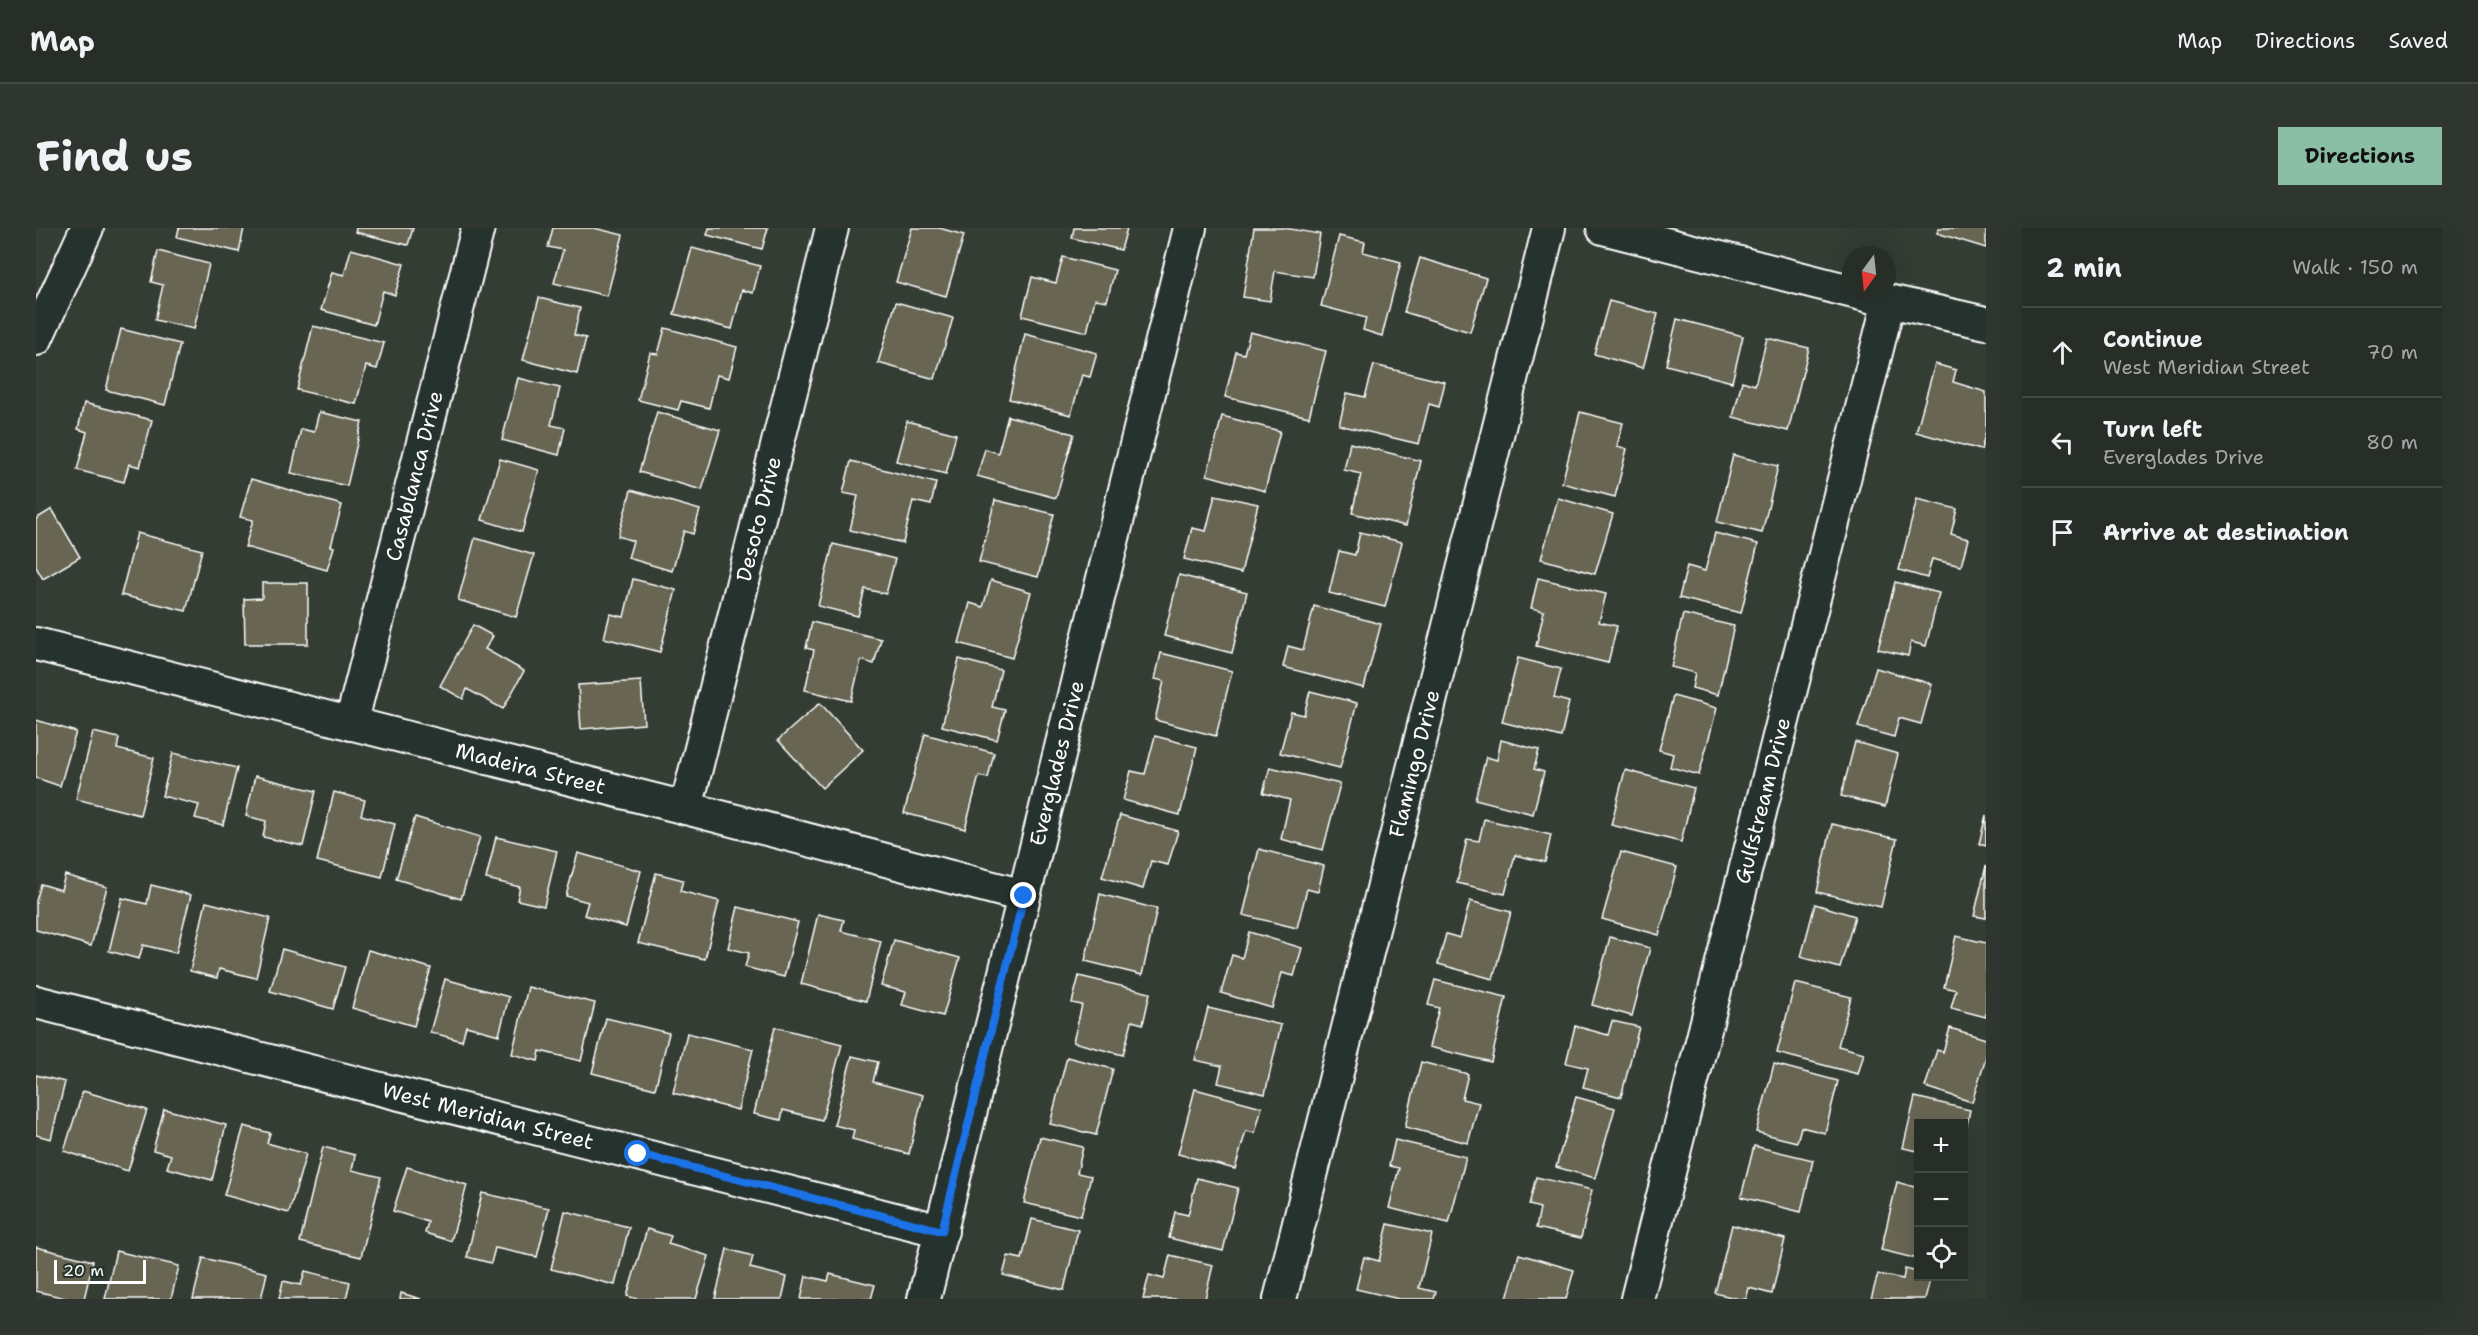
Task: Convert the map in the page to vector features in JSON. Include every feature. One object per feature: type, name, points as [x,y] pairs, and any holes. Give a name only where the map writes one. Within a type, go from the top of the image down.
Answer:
[{"type":"street","points":[[36,339],[87,228]]},
{"type":"street","name":"Casablanca Drive","points":[[351,724],[478,228]]},
{"type":"street","name":"Desoto Drive","points":[[686,808],[832,228]]},
{"type":"street","name":"Everglades Drive","points":[[924,1299],[1191,228]]},
{"type":"street","name":"Flamingo Drive","points":[[1280,1299],[1549,228]]},
{"type":"street","points":[[1603,228],[1889,301],[1986,323]]},
{"type":"street","name":"Gulfstream Drive","points":[[1637,1299],[1889,301]]},
{"type":"street","name":"Madeira Street","points":[[36,644],[1024,896]]},
{"type":"street","name":"West Meridian Street","points":[[36,1002],[942,1231]]},
{"type":"building","points":[[179,228],[244,228],[239,252],[177,237]]},
{"type":"building","points":[[356,228],[413,228],[408,245],[355,232]]},
{"type":"building","points":[[553,228],[594,228],[623,235],[607,296],[554,283],[563,250],[548,247]]},
{"type":"building","points":[[709,228],[768,228],[762,249],[707,235]]},
{"type":"building","points":[[912,228],[939,228],[964,235],[946,296],[896,282]]},
{"type":"building","points":[[1074,228],[1127,228],[1121,250],[1072,238]]},
{"type":"building","points":[[1254,228],[1284,228],[1320,234],[1313,277],[1275,271],[1270,301],[1243,297]]},
{"type":"building","points":[[1939,228],[1986,228],[1986,248],[1937,233]]},
{"type":"building","points":[[1339,236],[1365,242],[1363,252],[1401,262],[1382,336],[1363,330],[1366,318],[1321,306]]},
{"type":"building","points":[[692,248],[760,266],[753,293],[742,290],[732,329],[674,314]]},
{"type":"building","points":[[351,249],[404,264],[395,295],[383,291],[374,325],[321,310],[332,272],[344,275]]},
{"type":"building","points":[[158,251],[209,264],[194,329],[155,320],[163,285],[151,282]]},
{"type":"building","points":[[1063,257],[1115,270],[1107,301],[1095,299],[1087,332],[1022,316],[1032,277],[1056,283]]},
{"type":"building","points":[[1420,258],[1486,278],[1470,332],[1404,312]]},
{"type":"building","points":[[539,298],[580,308],[574,335],[586,338],[577,374],[523,360]]},
{"type":"building","points":[[1609,301],[1658,314],[1643,368],[1594,354]]},
{"type":"building","points":[[896,302],[953,318],[935,379],[878,363]]},
{"type":"building","points":[[1677,319],[1743,336],[1732,382],[1666,365]]},
{"type":"building","points":[[313,326],[384,343],[377,369],[366,366],[356,404],[297,390]]},
{"type":"building","points":[[665,328],[737,347],[729,378],[717,375],[709,408],[681,401],[678,410],[638,400],[650,353],[658,354]]},
{"type":"building","points":[[121,329],[180,344],[165,405],[106,390]]},
{"type":"building","points":[[1250,332],[1326,351],[1309,417],[1225,397],[1236,352],[1244,354]]},
{"type":"building","points":[[1025,334],[1097,353],[1090,377],[1082,375],[1071,415],[1009,399]]},
{"type":"building","points":[[1767,338],[1809,348],[1788,431],[1733,417],[1742,381],[1755,385]]},
{"type":"building","points":[[1935,364],[1956,370],[1953,382],[1986,392],[1986,431],[1981,450],[1916,432]]},
{"type":"building","points":[[1374,365],[1445,382],[1439,407],[1429,404],[1419,444],[1339,425],[1347,393],[1365,397]]},
{"type":"building","points":[[518,378],[560,388],[551,425],[565,428],[559,455],[502,440]]},
{"type":"building","points":[[84,403],[152,420],[140,467],[129,464],[124,482],[77,470],[87,432],[78,429]]},
{"type":"building","points":[[319,412],[362,422],[347,486],[291,473],[301,429],[314,432]]},
{"type":"building","points":[[657,412],[720,430],[702,490],[639,472]]},
{"type":"building","points":[[1580,412],[1623,423],[1617,446],[1627,449],[1615,497],[1562,483]]},
{"type":"building","points":[[1008,416],[1074,434],[1056,498],[977,476],[985,449],[998,453]]},
{"type":"building","points":[[1222,416],[1280,431],[1265,491],[1207,475]]},
{"type":"building","points":[[907,421],[956,434],[946,474],[896,461]]},
{"type":"building","points":[[1350,443],[1421,461],[1406,526],[1352,513],[1361,474],[1344,470]]},
{"type":"building","points":[[1733,455],[1778,466],[1762,533],[1717,522]]},
{"type":"building","points":[[500,459],[539,470],[522,532],[482,520]]},
{"type":"building","points":[[851,461],[936,483],[931,505],[913,501],[903,543],[850,530],[858,496],[843,493]]},
{"type":"building","points":[[251,479],[342,505],[327,570],[245,547],[253,520],[240,517]]},
{"type":"building","points":[[631,490],[700,510],[693,534],[684,531],[672,571],[628,558],[633,541],[618,536]]},
{"type":"building","points":[[1215,495],[1258,504],[1241,573],[1184,559],[1192,528],[1206,531]]},
{"type":"building","points":[[1558,498],[1613,514],[1595,574],[1541,559]]},
{"type":"building","points":[[1917,499],[1957,509],[1951,534],[1968,539],[1961,566],[1932,559],[1927,578],[1899,570]]},
{"type":"building","points":[[995,500],[1054,514],[1038,577],[979,562]]},
{"type":"building","points":[[52,509],[80,557],[43,579],[36,567],[36,519]]},
{"type":"building","points":[[1360,532],[1402,542],[1385,607],[1329,593],[1339,551],[1355,555]]},
{"type":"building","points":[[137,533],[202,550],[186,611],[121,595]]},
{"type":"building","points":[[1715,533],[1758,544],[1741,613],[1679,598],[1687,566],[1705,571]]},
{"type":"building","points":[[475,538],[534,555],[516,617],[458,600]]},
{"type":"building","points":[[833,544],[895,559],[886,594],[865,589],[858,616],[818,606]]},
{"type":"building","points":[[1179,575],[1247,592],[1232,653],[1164,636]]},
{"type":"building","points":[[1538,578],[1606,594],[1599,622],[1617,626],[1608,663],[1536,646],[1544,611],[1531,608]]},
{"type":"building","points":[[633,579],[676,590],[660,652],[604,638],[610,614],[624,617]]},
{"type":"building","points":[[991,580],[1031,592],[1012,658],[959,643],[970,603],[983,607]]},
{"type":"building","points":[[1895,582],[1939,593],[1926,646],[1911,642],[1908,656],[1878,649]]},
{"type":"building","points":[[262,583],[308,583],[308,644],[245,644],[244,599],[262,598]]},
{"type":"building","points":[[1314,606],[1381,624],[1364,688],[1283,667],[1288,646],[1303,650]]},
{"type":"building","points":[[1683,614],[1734,626],[1718,695],[1692,688],[1695,673],[1671,667]]},
{"type":"building","points":[[812,622],[881,639],[874,664],[861,660],[851,701],[805,690],[814,650],[806,648]]},
{"type":"building","points":[[473,625],[493,636],[485,649],[524,671],[503,709],[467,689],[463,699],[440,686]]},
{"type":"building","points":[[1161,653],[1232,671],[1216,736],[1155,720],[1164,681],[1155,679]]},
{"type":"building","points":[[1518,658],[1561,669],[1554,698],[1569,702],[1561,737],[1502,722]]},
{"type":"building","points":[[959,659],[1001,670],[992,707],[1005,710],[997,740],[942,726]]},
{"type":"building","points":[[1876,668],[1932,684],[1921,724],[1899,718],[1894,737],[1858,727]]},
{"type":"building","points":[[641,681],[644,724],[581,729],[578,685]]},
{"type":"building","points":[[1310,691],[1357,703],[1340,768],[1280,753],[1291,712],[1304,715]]},
{"type":"building","points":[[1673,696],[1717,708],[1699,775],[1670,767],[1673,754],[1659,750]]},
{"type":"building","points":[[820,703],[863,750],[822,788],[778,740]]},
{"type":"building","points":[[36,720],[76,732],[60,786],[36,778]]},
{"type":"building","points":[[93,732],[119,738],[117,749],[154,758],[140,815],[76,799]]},
{"type":"building","points":[[925,734],[994,753],[988,778],[979,776],[965,829],[904,813]]},
{"type":"building","points":[[1155,736],[1197,747],[1180,815],[1123,800],[1131,771],[1145,774]]},
{"type":"building","points":[[1501,740],[1539,750],[1534,769],[1544,772],[1533,814],[1475,799],[1486,757],[1497,760]]},
{"type":"building","points":[[1855,742],[1898,754],[1885,807],[1841,796]]},
{"type":"building","points":[[173,753],[237,768],[223,825],[195,818],[199,805],[162,796]]},
{"type":"building","points":[[1270,767],[1340,784],[1323,850],[1281,839],[1290,800],[1263,793]]},
{"type":"building","points":[[1625,770],[1694,788],[1681,842],[1611,825]]},
{"type":"building","points":[[255,776],[316,791],[303,846],[263,837],[266,821],[246,816]]},
{"type":"building","points":[[334,792],[365,800],[361,815],[395,824],[382,877],[317,861]]},
{"type":"building","points":[[1120,815],[1178,831],[1168,865],[1151,861],[1143,889],[1102,877]]},
{"type":"building","points":[[1986,815],[1986,846],[1979,844]]},
{"type":"building","points":[[415,817],[480,837],[461,899],[396,879]]},
{"type":"building","points":[[1484,819],[1551,835],[1545,862],[1515,855],[1505,894],[1457,883],[1467,839],[1479,841]]},
{"type":"building","points":[[1832,824],[1897,839],[1881,907],[1817,892]]},
{"type":"building","points":[[496,837],[557,851],[544,906],[517,900],[520,887],[486,879]]},
{"type":"building","points":[[1259,849],[1324,866],[1318,892],[1307,889],[1297,928],[1243,915]]},
{"type":"building","points":[[1621,852],[1677,867],[1659,935],[1602,919]]},
{"type":"building","points":[[578,853],[641,871],[626,927],[584,915],[588,902],[566,896]]},
{"type":"building","points":[[1986,866],[1986,918],[1974,916]]},
{"type":"building","points":[[656,873],[683,880],[680,891],[719,901],[705,959],[638,943]]},
{"type":"building","points":[[65,875],[107,887],[91,946],[36,930],[36,901],[41,884],[61,890]]},
{"type":"building","points":[[151,885],[191,895],[176,953],[143,945],[139,959],[109,951],[122,898],[147,904]]},
{"type":"building","points":[[1100,894],[1157,909],[1142,975],[1085,961]]},
{"type":"building","points":[[1470,901],[1511,912],[1493,979],[1438,964],[1446,934],[1460,938]]},
{"type":"building","points":[[206,902],[270,918],[256,978],[219,969],[217,978],[190,971]]},
{"type":"building","points":[[1815,904],[1855,916],[1840,968],[1801,957]]},
{"type":"building","points":[[738,907],[798,922],[784,977],[745,967],[749,953],[728,948]]},
{"type":"building","points":[[818,914],[844,920],[841,931],[881,941],[866,1001],[801,984]]},
{"type":"building","points":[[1249,932],[1302,948],[1294,976],[1282,973],[1272,1008],[1221,993],[1232,955],[1242,958]]},
{"type":"building","points":[[1956,936],[1986,943],[1986,1017],[1951,1008],[1956,990],[1944,987]]},
{"type":"building","points":[[1610,937],[1650,948],[1632,1016],[1592,1005]]},
{"type":"building","points":[[894,940],[960,958],[943,1016],[902,1005],[906,992],[881,986]]},
{"type":"building","points":[[282,949],[345,967],[333,1009],[270,991]]},
{"type":"building","points":[[368,950],[431,968],[414,1026],[352,1008]]},
{"type":"building","points":[[1079,976],[1150,993],[1143,1024],[1132,1021],[1123,1055],[1073,1042],[1082,1005],[1072,1003]]},
{"type":"building","points":[[445,979],[509,997],[499,1035],[466,1026],[462,1041],[430,1032]]},
{"type":"building","points":[[1435,980],[1506,997],[1491,1062],[1429,1047],[1439,1008],[1428,1005]]},
{"type":"building","points":[[1795,983],[1851,997],[1838,1046],[1864,1053],[1858,1074],[1777,1053]]},
{"type":"building","points":[[528,987],[595,1003],[581,1061],[540,1051],[538,1061],[512,1054]]},
{"type":"building","points":[[1208,1008],[1281,1025],[1265,1094],[1218,1083],[1222,1066],[1195,1060]]},
{"type":"building","points":[[606,1018],[669,1033],[655,1089],[592,1073]]},
{"type":"building","points":[[1612,1021],[1639,1027],[1621,1097],[1583,1087],[1588,1068],[1566,1063],[1575,1026],[1608,1035]]},
{"type":"building","points":[[775,1027],[842,1044],[822,1120],[783,1110],[781,1120],[754,1114]]},
{"type":"building","points":[[1950,1028],[1986,1039],[1986,1057],[1972,1102],[1925,1087],[1937,1050],[1943,1052]]},
{"type":"building","points":[[687,1033],[753,1049],[738,1110],[673,1093]]},
{"type":"building","points":[[852,1056],[878,1062],[873,1082],[923,1095],[909,1154],[852,1139],[854,1130],[834,1125]]},
{"type":"building","points":[[1067,1057],[1113,1069],[1096,1135],[1050,1124]]},
{"type":"building","points":[[1421,1062],[1468,1074],[1462,1099],[1479,1103],[1468,1143],[1405,1127]]},
{"type":"building","points":[[1774,1064],[1838,1081],[1825,1133],[1801,1127],[1797,1142],[1756,1132]]},
{"type":"building","points":[[36,1075],[65,1082],[51,1139],[36,1135]]},
{"type":"building","points":[[1195,1089],[1262,1107],[1255,1133],[1246,1131],[1235,1169],[1178,1154]]},
{"type":"building","points":[[83,1091],[147,1110],[128,1171],[64,1151]]},
{"type":"building","points":[[1576,1097],[1615,1108],[1595,1178],[1556,1167]]},
{"type":"building","points":[[1915,1097],[1970,1110],[1968,1120],[1914,1119],[1914,1150],[1903,1148]]},
{"type":"building","points":[[164,1109],[226,1125],[212,1180],[167,1168],[171,1155],[153,1150]]},
{"type":"building","points":[[244,1126],[270,1133],[267,1143],[306,1154],[289,1213],[224,1195]]},
{"type":"building","points":[[1040,1137],[1083,1147],[1077,1173],[1091,1176],[1081,1216],[1024,1203]]},
{"type":"building","points":[[1395,1140],[1466,1157],[1449,1223],[1389,1208],[1399,1168],[1389,1166]]},
{"type":"building","points":[[1754,1146],[1813,1160],[1801,1212],[1741,1197]]},
{"type":"building","points":[[323,1147],[355,1155],[352,1170],[381,1177],[361,1257],[300,1242]]},
{"type":"building","points":[[407,1167],[467,1185],[451,1241],[425,1233],[428,1222],[393,1211]]},
{"type":"building","points":[[1536,1177],[1592,1190],[1581,1238],[1536,1228],[1540,1208],[1529,1205]]},
{"type":"building","points":[[1197,1178],[1238,1188],[1223,1251],[1169,1238],[1175,1212],[1188,1215]]},
{"type":"building","points":[[1897,1182],[1914,1187],[1914,1258],[1881,1250]]},
{"type":"building","points":[[482,1193],[549,1208],[537,1257],[495,1248],[491,1263],[467,1257]]},
{"type":"building","points":[[565,1211],[629,1227],[615,1285],[551,1269]]},
{"type":"building","points":[[1032,1219],[1078,1230],[1064,1290],[1003,1275],[1008,1256],[1022,1259]]},
{"type":"building","points":[[1388,1224],[1432,1234],[1419,1288],[1436,1292],[1434,1299],[1399,1299],[1356,1289],[1364,1257],[1379,1261]]},
{"type":"building","points":[[1732,1225],[1785,1239],[1772,1294],[1749,1288],[1746,1299],[1715,1293]]},
{"type":"building","points":[[647,1229],[671,1236],[668,1244],[709,1256],[696,1299],[637,1299],[627,1296]]},
{"type":"building","points":[[36,1247],[93,1261],[84,1299],[69,1299],[36,1291]]},
{"type":"building","points":[[727,1249],[753,1256],[750,1268],[787,1277],[782,1299],[715,1299]]},
{"type":"building","points":[[116,1251],[179,1266],[171,1299],[105,1299]]},
{"type":"building","points":[[1519,1254],[1574,1270],[1566,1299],[1507,1299]]},
{"type":"building","points":[[1170,1255],[1213,1265],[1205,1299],[1143,1299],[1149,1275],[1164,1279]]},
{"type":"building","points":[[203,1258],[267,1273],[261,1299],[193,1299]]},
{"type":"building","points":[[1905,1269],[1914,1271],[1914,1281],[1930,1281],[1925,1299],[1871,1299],[1878,1274],[1903,1279]]},
{"type":"building","points":[[305,1271],[350,1282],[346,1299],[279,1299],[283,1281],[301,1285]]},
{"type":"building","points":[[830,1274],[875,1285],[871,1299],[801,1299],[806,1276],[828,1281]]},
{"type":"building","points":[[401,1293],[421,1299],[400,1299]]},
{"type":"route","points":[[638,1154],[942,1231],[1024,896]]}]
